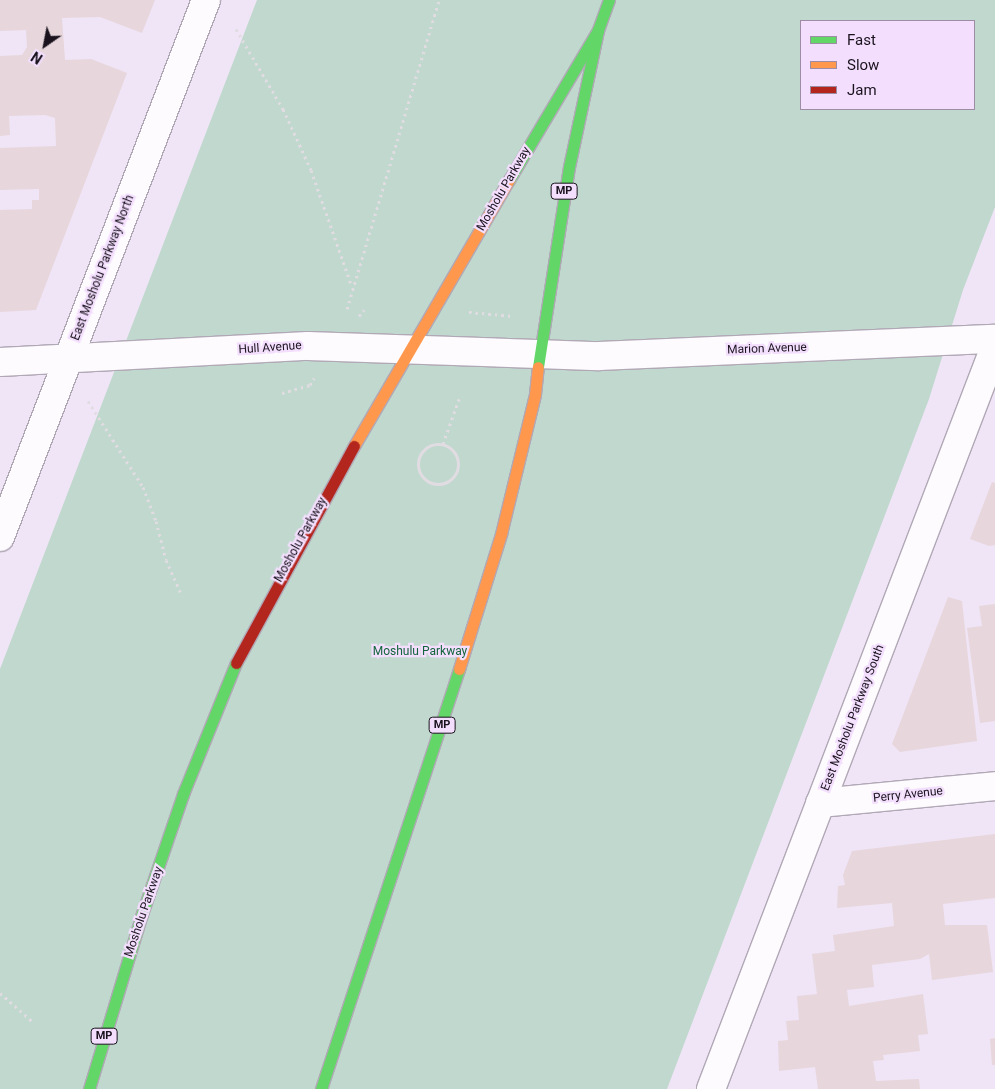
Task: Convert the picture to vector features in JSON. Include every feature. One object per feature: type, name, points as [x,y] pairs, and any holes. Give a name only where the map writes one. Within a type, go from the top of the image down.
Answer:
[{"type":"main road","name":"Mosholu Parkway","points":[[321,1089],[486,584],[530,420],[558,221],[598,30],[609,0]]},
{"type":"main road","name":"Mosholu Parkway","points":[[89,1089],[131,948],[183,794],[232,672],[285,566],[598,30]]},
{"type":"street","name":"East Mosholu Parkway North","points":[[0,537],[206,0]]},
{"type":"street","name":"Marion Avenue","points":[[540,354],[599,356],[995,339]]},
{"type":"street","name":"Hull Avenue","points":[[0,362],[68,358],[140,357],[308,346],[540,354]]},
{"type":"street","name":"East Mosholu Parkway South","points":[[711,1089],[995,346]]},
{"type":"street","name":"Perry Avenue","points":[[820,803],[995,786]]},
{"type":"path","points":[[347,309],[352,285],[439,0]]},
{"type":"path","points":[[236,29],[283,109],[311,170],[352,285]]},
{"type":"path","points":[[466,312],[515,316]]},
{"type":"path","points":[[282,393],[310,385]]},
{"type":"path","points":[[443,444],[459,399]]},
{"type":"path","points":[[88,401],[143,487],[156,521],[166,560],[182,596]]},
{"type":"path","points":[[436,442],[443,444],[452,447],[459,461],[455,478],[439,485],[424,480],[416,465],[423,449],[436,442]]},
{"type":"path","points":[[0,993],[33,1022]]},
{"type":"green space","name":"Moshulu Parkway","points":[[257,0],[995,0],[995,207],[963,290],[929,399],[667,1089],[0,1089],[0,669]]},
{"type":"building","points":[[0,0],[155,0],[142,33],[100,17],[62,18],[65,60],[91,59],[127,73],[36,310],[0,312],[0,210],[32,209],[32,200],[39,200],[39,189],[0,190],[0,148],[56,146],[55,118],[45,115],[9,116],[10,135],[0,136],[0,56],[22,55],[27,47],[26,30],[0,31]]},
{"type":"building","points":[[992,482],[995,483],[995,545],[989,546],[970,539]]},
{"type":"building","points":[[948,597],[962,601],[977,741],[900,752],[892,744]]},
{"type":"building","points":[[995,604],[995,721],[980,723],[967,628],[982,626],[979,606]]},
{"type":"building","points":[[995,834],[995,898],[943,904],[945,925],[987,925],[993,972],[932,980],[929,954],[920,959],[872,965],[874,987],[847,990],[849,1006],[923,994],[928,1034],[918,1035],[920,1051],[883,1055],[884,1060],[873,1061],[876,1081],[919,1079],[920,1089],[818,1089],[815,1067],[779,1071],[778,1041],[788,1040],[786,1021],[799,1020],[797,996],[817,994],[812,954],[835,951],[833,935],[894,926],[892,903],[837,908],[838,886],[845,885],[843,875],[852,851]]},
{"type":"building","points":[[995,1038],[995,1065],[992,1065],[990,1039]]},
{"type":"traffic: fast","points":[[538,367],[569,167],[598,30],[609,0]]},
{"type":"traffic: fast","points":[[509,180],[598,30]]},
{"type":"traffic: fast","points":[[89,1089],[142,914],[183,794],[236,663]]},
{"type":"traffic: fast","points":[[321,1089],[459,669]]},
{"type":"traffic: slow","points":[[354,446],[509,180]]},
{"type":"traffic: slow","points":[[459,669],[501,534],[535,394],[538,367]]},
{"type":"traffic: jam","points":[[236,663],[354,446]]}]
